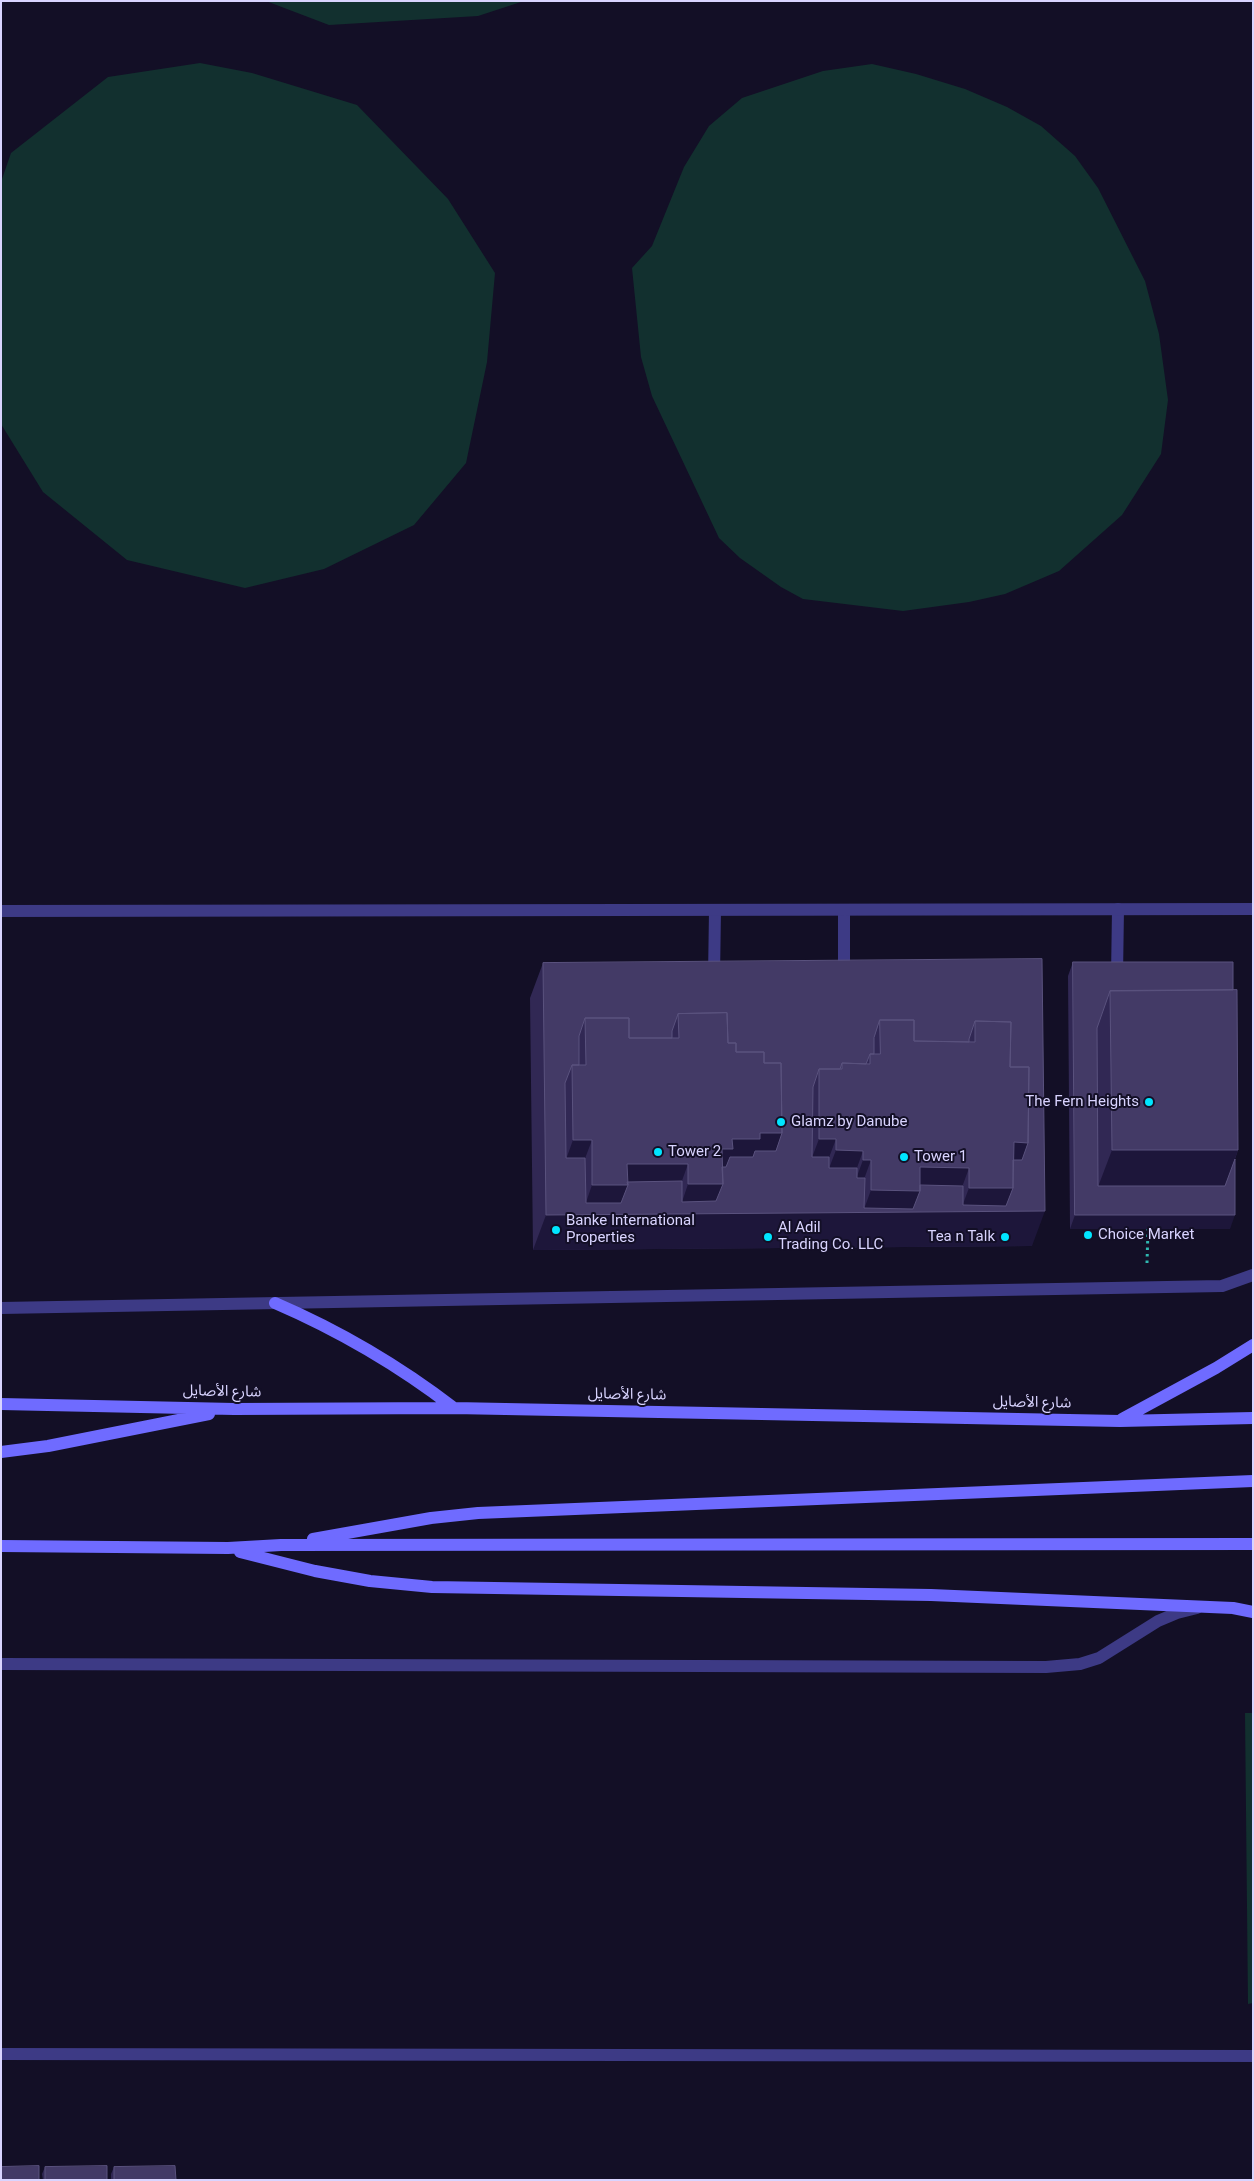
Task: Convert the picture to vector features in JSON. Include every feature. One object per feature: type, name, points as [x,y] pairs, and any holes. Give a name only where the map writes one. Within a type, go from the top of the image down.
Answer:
[{"type":"main road","points":[[275,1303],[313,1319],[379,1355],[454,1408]]},
{"type":"main road","points":[[1120,1421],[1216,1368],[1253,1345]]},
{"type":"main road","name":"شارع الأصايل","points":[[1,1404],[234,1409],[454,1408],[1120,1421],[1253,1418]]},
{"type":"main road","points":[[1,1452],[48,1446],[234,1409]]},
{"type":"main road","points":[[281,1545],[431,1518],[478,1513],[1253,1481]]},
{"type":"main road","points":[[1,1546],[228,1548],[281,1545],[1253,1544]]},
{"type":"main road","points":[[228,1548],[315,1571],[370,1581],[432,1587],[931,1595],[1233,1608],[1253,1612]]},
{"type":"street","points":[[1117,976],[1118,909]]},
{"type":"street","points":[[1,911],[1253,909]]},
{"type":"street","points":[[714,987],[716,910]]},
{"type":"street","points":[[844,910],[844,987]]},
{"type":"street","points":[[1,1308],[1222,1286],[1253,1275]]},
{"type":"street","points":[[1,1664],[1046,1667],[1080,1664],[1099,1658],[1158,1621],[1177,1613],[1203,1607]]},
{"type":"street","points":[[1,2054],[1253,2056]]},
{"type":"path","points":[[1146,1287],[1148,1229]]},
{"type":"green space","points":[[266,1],[524,1],[478,16],[329,25]]},
{"type":"green space","points":[[200,63],[252,73],[357,105],[448,199],[495,273],[487,362],[466,463],[414,525],[324,569],[245,588],[127,560],[43,492],[1,424],[1,182],[11,153],[108,77]]},
{"type":"green space","points":[[872,64],[916,74],[965,89],[1007,107],[1041,126],[1075,156],[1098,188],[1145,281],[1159,334],[1168,400],[1161,454],[1122,515],[1059,571],[1005,594],[969,602],[903,611],[803,599],[781,587],[740,558],[719,538],[652,396],[641,357],[632,268],[652,246],[684,167],[709,126],[742,98],[823,71]]},
{"type":"green space","points":[[1245,1713],[1253,1713],[1253,2003],[1248,2004]]},
{"type":"building","points":[[1042,959],[1045,1211],[546,1215],[543,963]],"holes":[[[727,1013],[728,1043],[736,1043],[736,1052],[764,1052],[764,1063],[781,1063],[782,1133],[776,1151],[755,1151],[753,1157],[730,1157],[726,1167],[722,1167],[723,1184],[716,1201],[682,1202],[682,1181],[627,1182],[628,1185],[621,1203],[586,1203],[585,1158],[566,1158],[565,1083],[572,1065],[579,1065],[579,1036],[585,1018],[629,1018],[629,1038],[672,1038],[672,1031],[678,1014]],[[880,1020],[914,1020],[914,1041],[969,1042],[975,1021],[1011,1022],[1010,1067],[1029,1067],[1028,1143],[1022,1160],[1013,1160],[1013,1188],[1006,1206],[963,1205],[963,1186],[920,1185],[920,1191],[913,1209],[864,1208],[865,1178],[857,1178],[857,1168],[829,1168],[829,1157],[812,1157],[813,1087],[819,1069],[840,1069],[842,1063],[866,1064],[870,1054],[874,1054],[874,1038]]]},
{"type":"building","points":[[1073,962],[1233,962],[1233,990],[1110,991],[1097,1028],[1098,1186],[1225,1186],[1235,1159],[1235,1215],[1075,1215]]},
{"type":"building","points":[[1237,990],[1238,1150],[1112,1150],[1110,991]]},
{"type":"building","points":[[727,1013],[728,1043],[736,1043],[736,1052],[764,1052],[764,1063],[781,1063],[782,1133],[760,1133],[760,1139],[732,1139],[733,1149],[722,1149],[723,1184],[688,1184],[688,1164],[627,1164],[628,1185],[592,1185],[592,1140],[573,1140],[572,1065],[586,1065],[585,1018],[629,1018],[629,1038],[679,1038],[678,1014]]},
{"type":"building","points":[[880,1020],[914,1020],[914,1041],[975,1042],[975,1021],[1011,1022],[1010,1067],[1029,1067],[1028,1143],[1014,1142],[1013,1188],[969,1188],[969,1168],[920,1167],[920,1191],[871,1190],[871,1160],[863,1160],[863,1151],[836,1150],[836,1139],[819,1139],[819,1069],[842,1069],[842,1063],[870,1064],[870,1054],[880,1054]]},
{"type":"building","points":[[39,2166],[39,2180],[1,2180],[1,2167]]},
{"type":"building","points":[[107,2166],[107,2180],[45,2180],[45,2167]]},
{"type":"building","points":[[175,2166],[176,2180],[114,2180],[114,2167]]},
{"type":"place","name":"The Fern Heights","points":[[1149,1102]]},
{"type":"place","name":"Glamz by Danube","points":[[781,1122]]},
{"type":"place","name":"Tower 2","points":[[658,1152]]},
{"type":"place","name":"Tower 1","points":[[904,1157]]},
{"type":"place","name":"Banke International Properties","points":[[556,1230]]},
{"type":"place","name":"Choice Market","points":[[1088,1235]]},
{"type":"place","name":"Al Adil Trading Co. LLC","points":[[768,1237]]},
{"type":"place","name":"Tea n Talk","points":[[1005,1237]]}]
